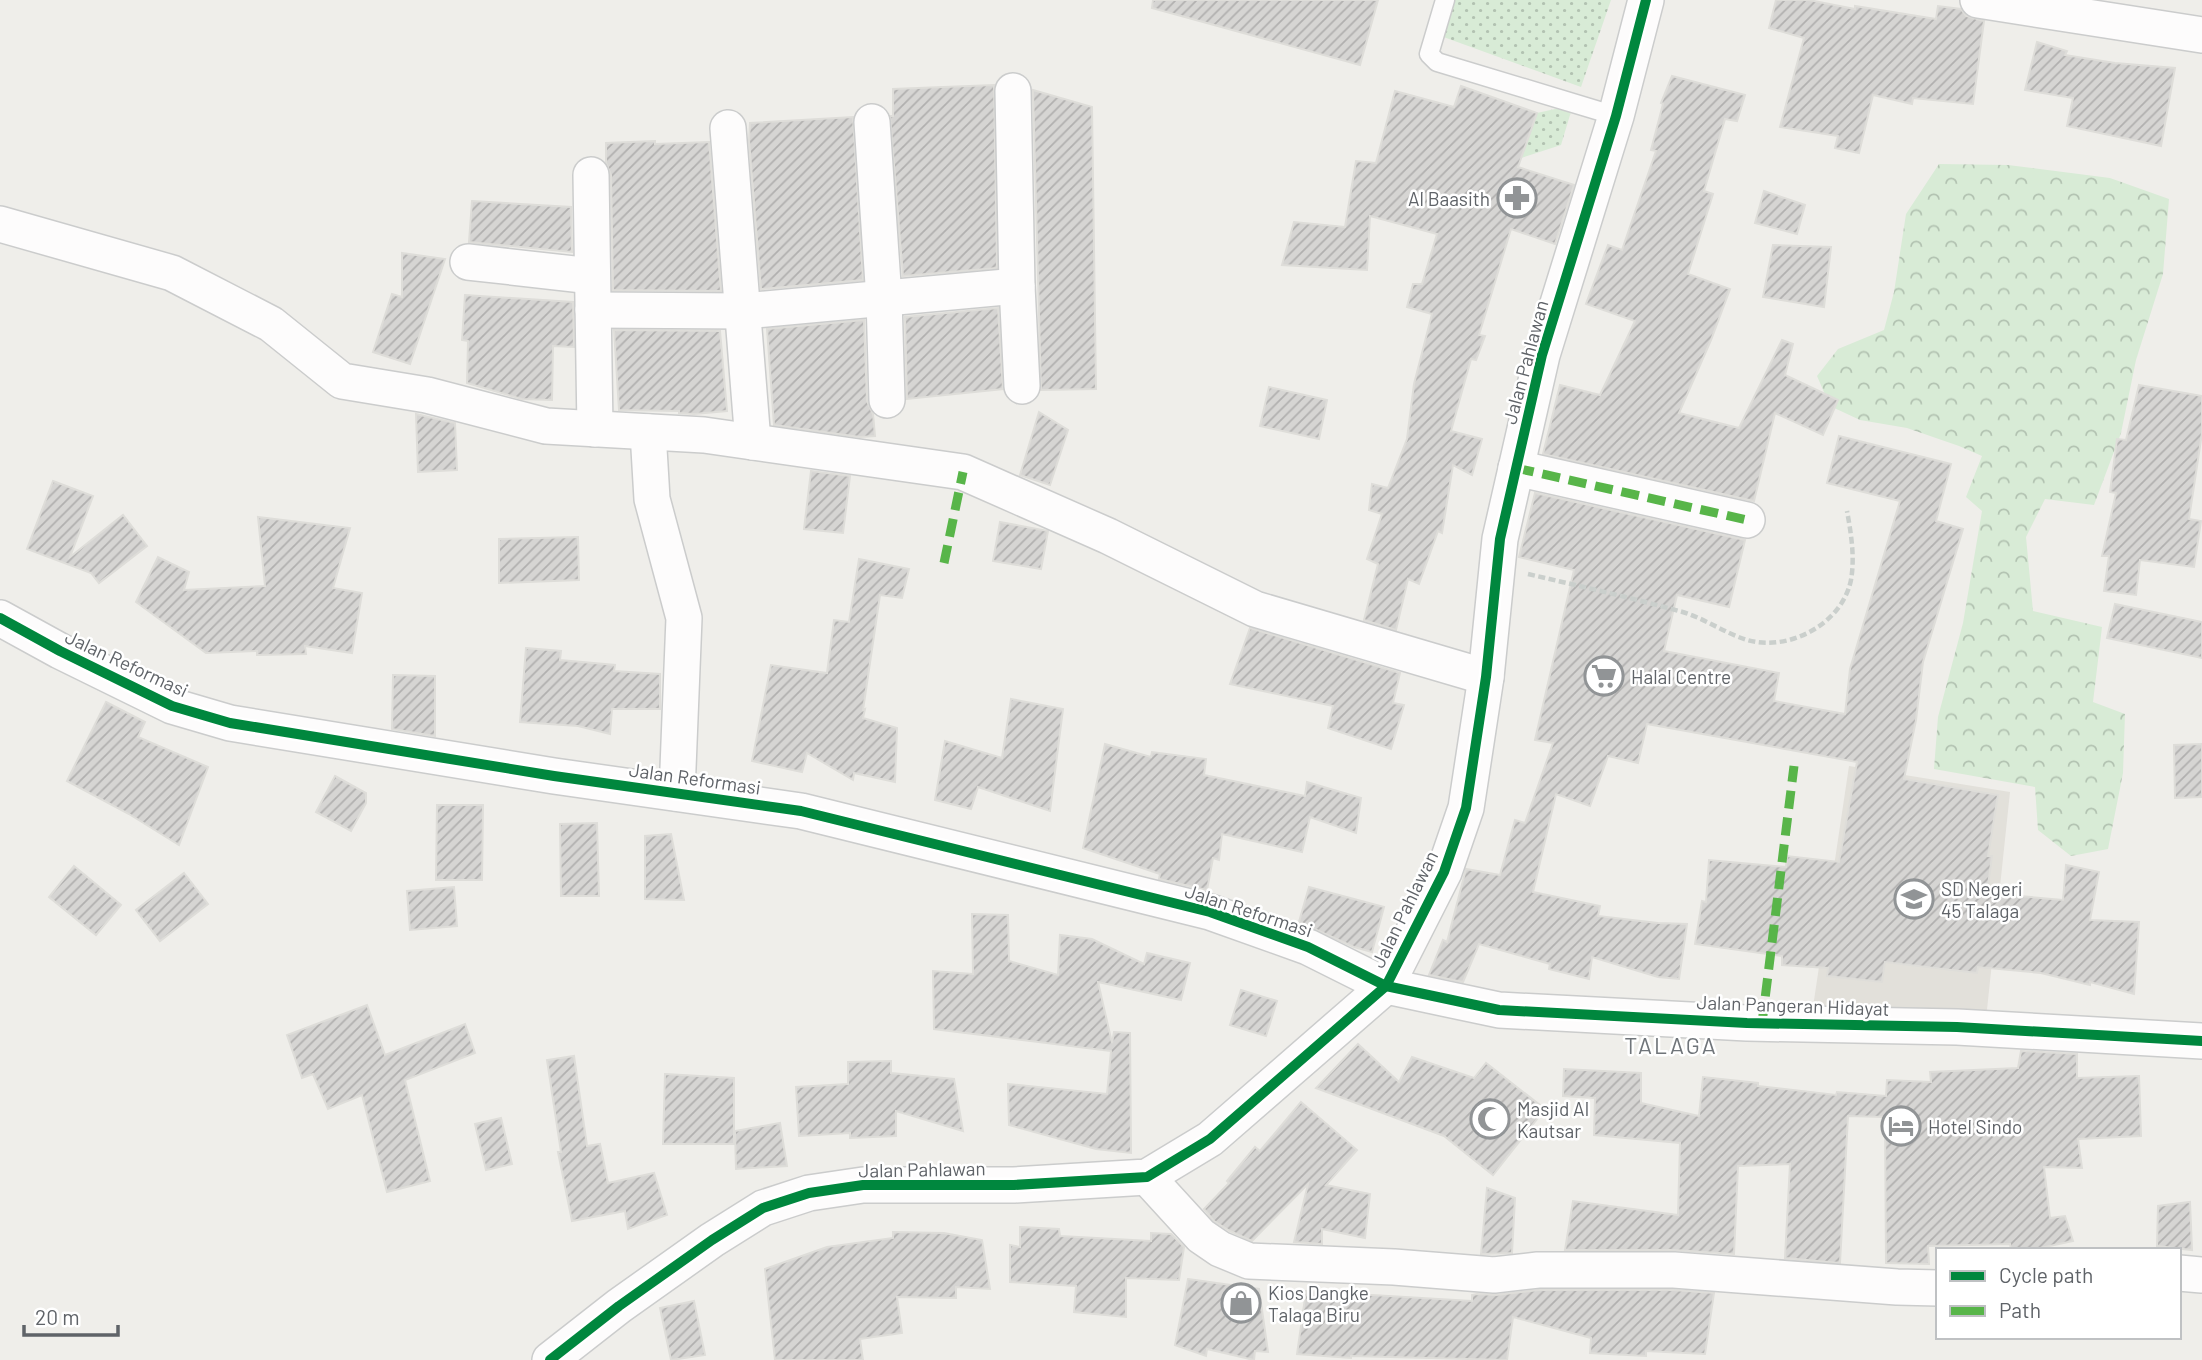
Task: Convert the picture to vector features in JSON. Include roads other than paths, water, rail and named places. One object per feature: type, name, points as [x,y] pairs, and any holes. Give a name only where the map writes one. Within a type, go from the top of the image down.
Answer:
[{"type":"street","name":"Jalan Pahlawan","points":[[550,1360],[619,1306],[712,1240],[763,1208],[809,1193],[863,1185],[1014,1185],[1147,1177],[1210,1139],[1386,986],[1444,872],[1466,808],[1486,677],[1500,539],[1542,355],[1616,116],[1646,0]]},
{"type":"street","points":[[1978,0],[2202,35]]},
{"type":"street","points":[[1013,91],[1022,386]]},
{"type":"street","points":[[872,122],[884,299],[887,400]]},
{"type":"street","points":[[727,128],[753,442]]},
{"type":"street","points":[[591,175],[595,429]]},
{"type":"street","points":[[0,225],[172,273],[271,324],[341,381],[427,395],[546,426],[704,435],[963,472],[1108,536],[1255,609],[1486,677]]},
{"type":"street","points":[[468,262],[593,293],[744,311],[1017,286]]},
{"type":"street","points":[[648,432],[652,499],[684,618],[677,793]]},
{"type":"street","points":[[1516,468],[1747,520]]},
{"type":"street","name":"Jalan Reformasi","points":[[0,618],[172,706],[230,723],[554,776],[801,811],[1210,912],[1308,947],[1386,986]]},
{"type":"street","name":"Jalan Pangeran Hidayat","points":[[1386,986],[1499,1010],[1747,1023],[1957,1027],[2202,1041]]},
{"type":"street","points":[[1147,1177],[1201,1236],[1220,1249],[1249,1261],[1394,1267],[1494,1275],[1538,1270],[1674,1270],[1936,1288]]},
{"type":"street","points":[[2181,1273],[2202,1275]]},
{"type":"lane","points":[[1445,0],[1429,54],[1437,62],[1616,116]]},
{"type":"place","name":"Al Baasith","points":[[1517,198]]},
{"type":"place","name":"Halal Centre","points":[[1604,676]]},
{"type":"place","name":"SD Negeri 45 Talaga","points":[[1914,899]]},
{"type":"place","name":"Masjid Al Kautsar","points":[[1490,1119]]},
{"type":"place","name":"Hotel Sindo","points":[[1901,1126]]},
{"type":"place","name":"Kios Dangke Talaga Biru","points":[[1241,1303]]},
{"type":"district","name":"TALAGA","points":[[1671,1045]]}]
